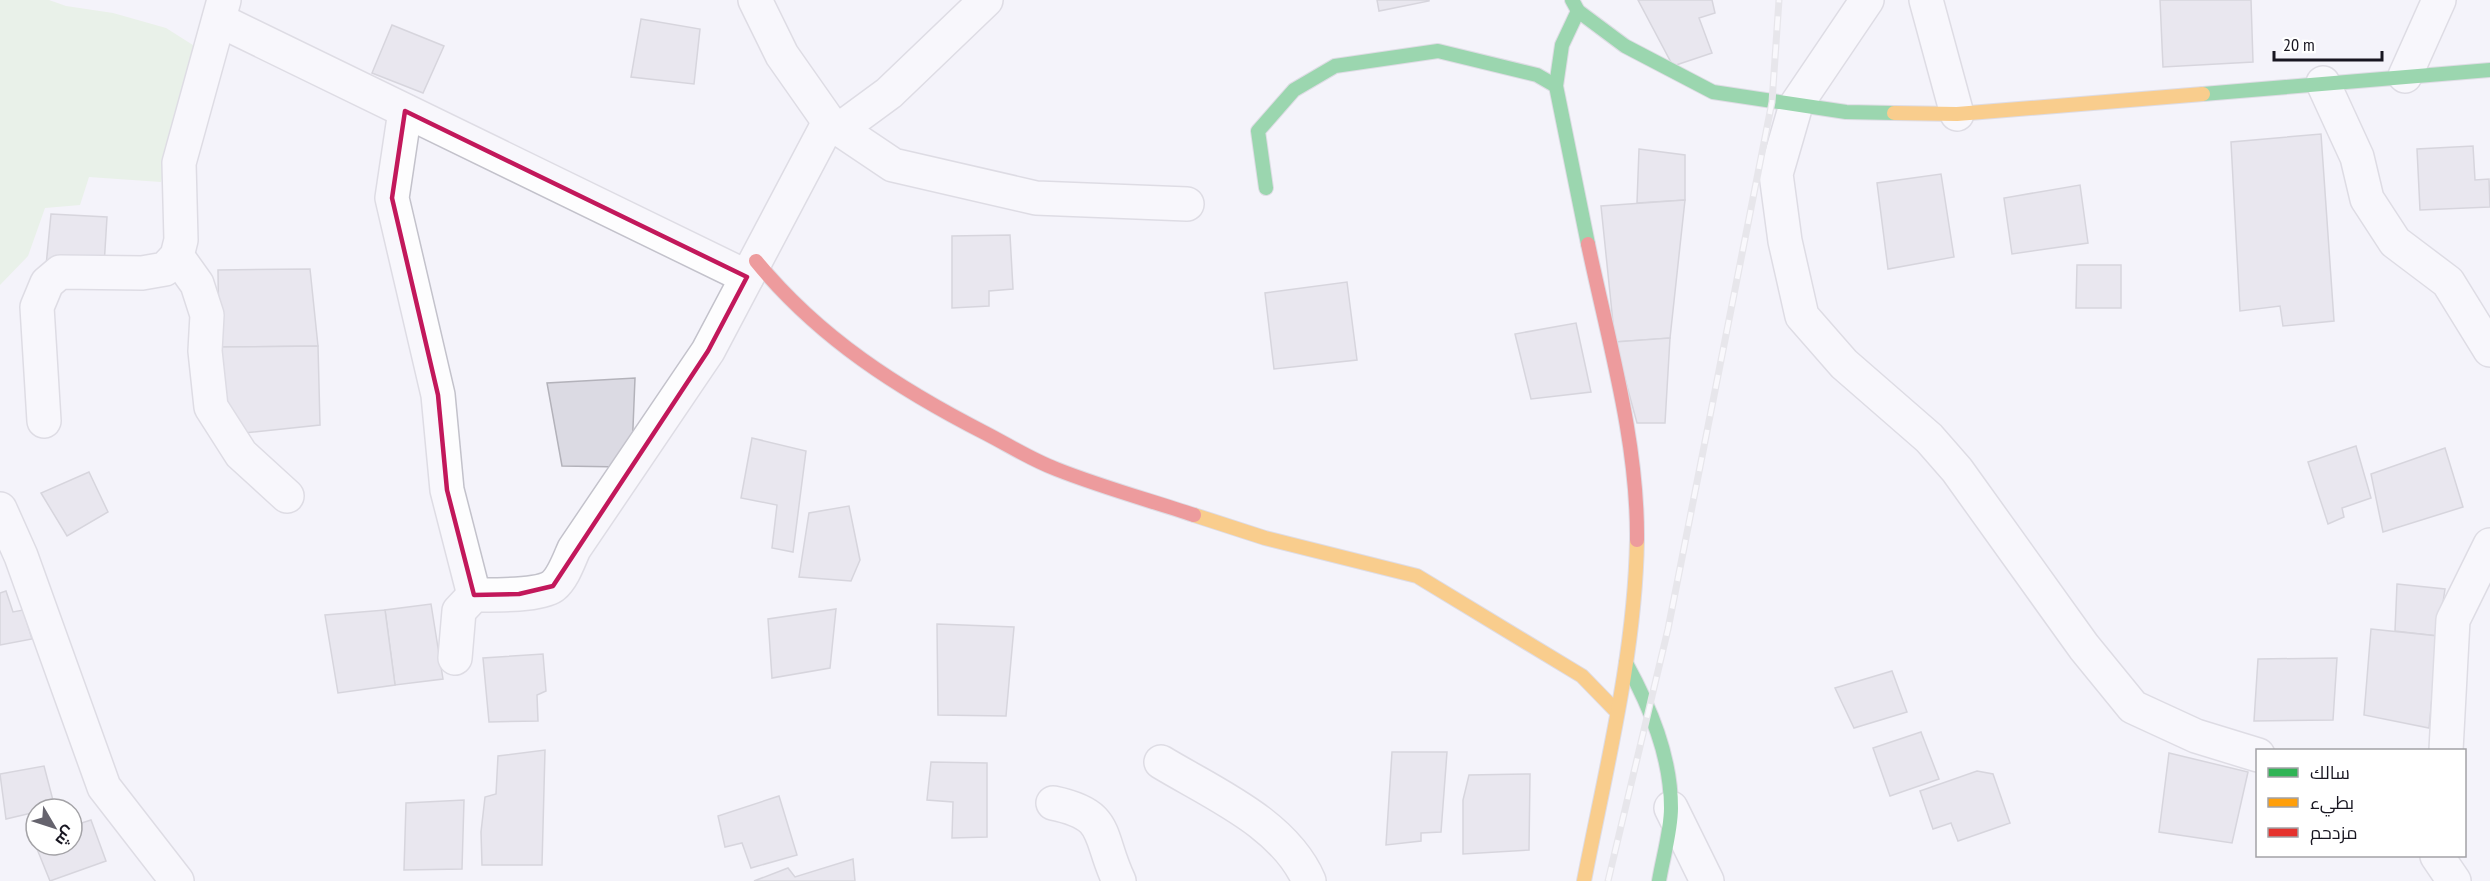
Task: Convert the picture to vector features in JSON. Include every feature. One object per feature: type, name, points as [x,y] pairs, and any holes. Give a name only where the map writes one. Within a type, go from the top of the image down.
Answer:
[{"type":"street","points":[[755,0],[782,55],[835,126],[893,165],[1036,198],[1186,204]]},
{"type":"street","points":[[455,658],[459,611],[474,595],[519,594],[553,586],[563,573],[574,549],[708,351],[752,269],[835,126],[888,93],[986,0]]},
{"type":"street","points":[[1867,0],[1796,105],[1776,174],[1785,241],[1802,316],[1844,364],[1929,438],[1957,470],[2084,647],[2133,707],[2196,736],[2256,753]]},
{"type":"street","points":[[1926,0],[1957,114]]},
{"type":"street","points":[[2405,76],[2439,0]]},
{"type":"street","points":[[1584,881],[1626,663],[1636,584],[1637,505],[1628,437],[1556,86],[1562,45],[1575,6],[1625,46],[1713,92],[1846,112],[1957,114],[2490,70]]},
{"type":"street","points":[[44,421],[37,307],[47,283],[60,272],[142,273],[165,269],[177,256],[181,240],[179,163],[222,10],[405,111],[752,269],[839,344],[885,376],[938,409],[1055,469],[1265,538],[1418,576],[1582,676],[1617,712]]},
{"type":"street","points":[[1266,188],[1258,131],[1294,90],[1335,66],[1438,51],[1537,75],[1556,86]]},
{"type":"street","points":[[2323,83],[2358,157],[2367,199],[2395,242],[2448,282],[2490,350]]},
{"type":"street","points":[[405,111],[392,198],[438,395],[447,490],[474,595]]},
{"type":"street","points":[[177,256],[197,284],[207,315],[206,351],[211,407],[240,454],[287,496]]},
{"type":"street","points":[[0,509],[21,556],[104,787],[177,881]]},
{"type":"street","points":[[2446,749],[2453,620],[2490,545]]},
{"type":"street","points":[[1626,663],[1651,708],[1665,759],[1671,807],[1659,881]]},
{"type":"street","points":[[1161,762],[1255,819],[1289,850],[1309,881]]},
{"type":"street","points":[[1053,803],[1078,808],[1092,816],[1101,832],[1108,858],[1119,881]]},
{"type":"street","points":[[1671,807],[1707,881]]},
{"type":"street","points":[[2438,857],[2454,881]]},
{"type":"highlighted area","points":[[405,111],[747,277],[708,351],[553,586],[519,594],[474,595],[447,490],[438,395],[392,198]]},
{"type":"green space","points":[[0,0],[49,0],[66,6],[113,13],[166,28],[196,47],[161,182],[89,177],[80,205],[45,208],[28,256],[0,285]]},
{"type":"building","points":[[1377,0],[1429,0],[1429,1],[1379,11]]},
{"type":"building","points":[[1638,0],[1712,0],[1715,13],[1699,18],[1712,53],[1673,66]]},
{"type":"building","points":[[2160,0],[2251,0],[2253,62],[2163,67]]},
{"type":"building","points":[[641,19],[700,29],[694,84],[631,77]]},
{"type":"building","points":[[392,25],[444,46],[423,93],[372,73]]},
{"type":"building","points":[[2321,134],[2334,321],[2283,326],[2280,306],[2240,311],[2231,142]]},
{"type":"building","points":[[2473,146],[2475,180],[2489,179],[2490,207],[2420,210],[2417,149]]},
{"type":"building","points":[[1639,149],[1685,155],[1685,200],[1637,203]]},
{"type":"building","points":[[1941,174],[1954,257],[1888,269],[1877,183]]},
{"type":"building","points":[[2080,185],[2088,243],[2012,254],[2004,198]]},
{"type":"building","points":[[1685,200],[1670,338],[1615,342],[1601,206]]},
{"type":"building","points":[[51,214],[107,217],[104,266],[46,266]]},
{"type":"building","points":[[1010,235],[1013,289],[989,291],[989,306],[952,308],[952,236]]},
{"type":"building","points":[[2077,265],[2121,265],[2121,308],[2076,308]]},
{"type":"building","points":[[310,269],[318,346],[219,347],[218,270]]},
{"type":"building","points":[[1347,282],[1357,360],[1274,369],[1265,293]]},
{"type":"building","points":[[1576,323],[1591,392],[1531,399],[1515,334]]},
{"type":"building","points":[[1670,338],[1665,423],[1637,423],[1615,342]]},
{"type":"building","points":[[318,346],[320,425],[234,434],[225,421],[219,347]]},
{"type":"building","points":[[635,378],[632,452],[623,467],[562,466],[547,383]]},
{"type":"building","points":[[752,438],[806,451],[793,552],[772,548],[777,505],[741,498]]},
{"type":"building","points":[[2356,446],[2371,498],[2342,508],[2344,517],[2328,524],[2308,462]]},
{"type":"building","points":[[2445,448],[2463,507],[2383,532],[2371,474]]},
{"type":"building","points":[[89,472],[108,512],[67,536],[41,493]]},
{"type":"building","points":[[849,506],[860,560],[851,581],[799,577],[809,513]]},
{"type":"building","points":[[2397,584],[2445,589],[2438,636],[2395,631]]},
{"type":"building","points":[[6,591],[13,612],[23,610],[32,639],[0,645],[0,593]]},
{"type":"building","points":[[431,604],[443,679],[395,685],[385,610]]},
{"type":"building","points":[[836,609],[830,668],[772,678],[768,619]]},
{"type":"building","points":[[385,610],[395,685],[338,693],[325,615]]},
{"type":"building","points":[[937,624],[1014,627],[1006,716],[938,715]]},
{"type":"building","points":[[2371,629],[2438,636],[2429,728],[2364,715]]},
{"type":"building","points":[[543,654],[546,691],[537,695],[538,721],[489,722],[483,658]]},
{"type":"building","points":[[2337,658],[2333,720],[2254,721],[2258,659]]},
{"type":"building","points":[[1892,671],[1907,712],[1854,728],[1835,688]]},
{"type":"building","points":[[1921,732],[1939,779],[1890,796],[1873,748]]},
{"type":"building","points":[[545,750],[542,865],[482,865],[481,832],[485,797],[496,794],[498,756]]},
{"type":"building","points":[[1392,752],[1447,752],[1441,832],[1421,833],[1421,841],[1386,845]]},
{"type":"building","points":[[2169,753],[2248,772],[2232,843],[2159,832]]},
{"type":"building","points":[[931,762],[987,763],[987,837],[952,838],[953,802],[927,800]]},
{"type":"building","points":[[44,766],[52,797],[24,797],[24,815],[6,819],[0,774]]},
{"type":"building","points":[[1977,771],[1993,774],[2010,823],[1958,841],[1951,823],[1933,829],[1920,791]]},
{"type":"building","points":[[1530,774],[1529,850],[1463,854],[1463,800],[1469,775]]},
{"type":"building","points":[[779,796],[797,855],[751,868],[742,843],[725,847],[718,816]]},
{"type":"building","points":[[464,800],[462,869],[404,870],[406,803]]},
{"type":"building","points":[[91,820],[106,861],[50,881],[40,857],[84,857],[84,822]]},
{"type":"building","points":[[853,859],[855,881],[754,881],[788,868],[795,877]]},
{"type":"railway","points":[[1608,881],[1668,629],[1772,102],[1779,0]]},
{"type":"traffic: fast","points":[[1572,0],[1578,11],[1625,46],[1713,92],[1846,112],[1894,113]]},
{"type":"traffic: fast","points":[[1578,11],[1562,45],[1556,86],[1588,244]]},
{"type":"traffic: fast","points":[[1266,188],[1258,131],[1294,90],[1335,66],[1438,51],[1537,75],[1556,86]]},
{"type":"traffic: fast","points":[[2203,94],[2490,70]]},
{"type":"traffic: fast","points":[[1626,663],[1658,732],[1670,789],[1671,817],[1659,881]]},
{"type":"traffic: slow","points":[[1894,113],[1957,114],[2203,94]]},
{"type":"traffic: slow","points":[[1194,515],[1265,538],[1417,576],[1582,676],[1617,712]]},
{"type":"traffic: slow","points":[[1584,881],[1625,669],[1631,626],[1637,540]]},
{"type":"traffic: jam","points":[[1588,244],[1613,353],[1627,428],[1633,465],[1637,540]]},
{"type":"traffic: jam","points":[[756,261],[780,289],[834,338],[892,380],[954,417],[1047,465],[1090,482],[1194,515]]}]
